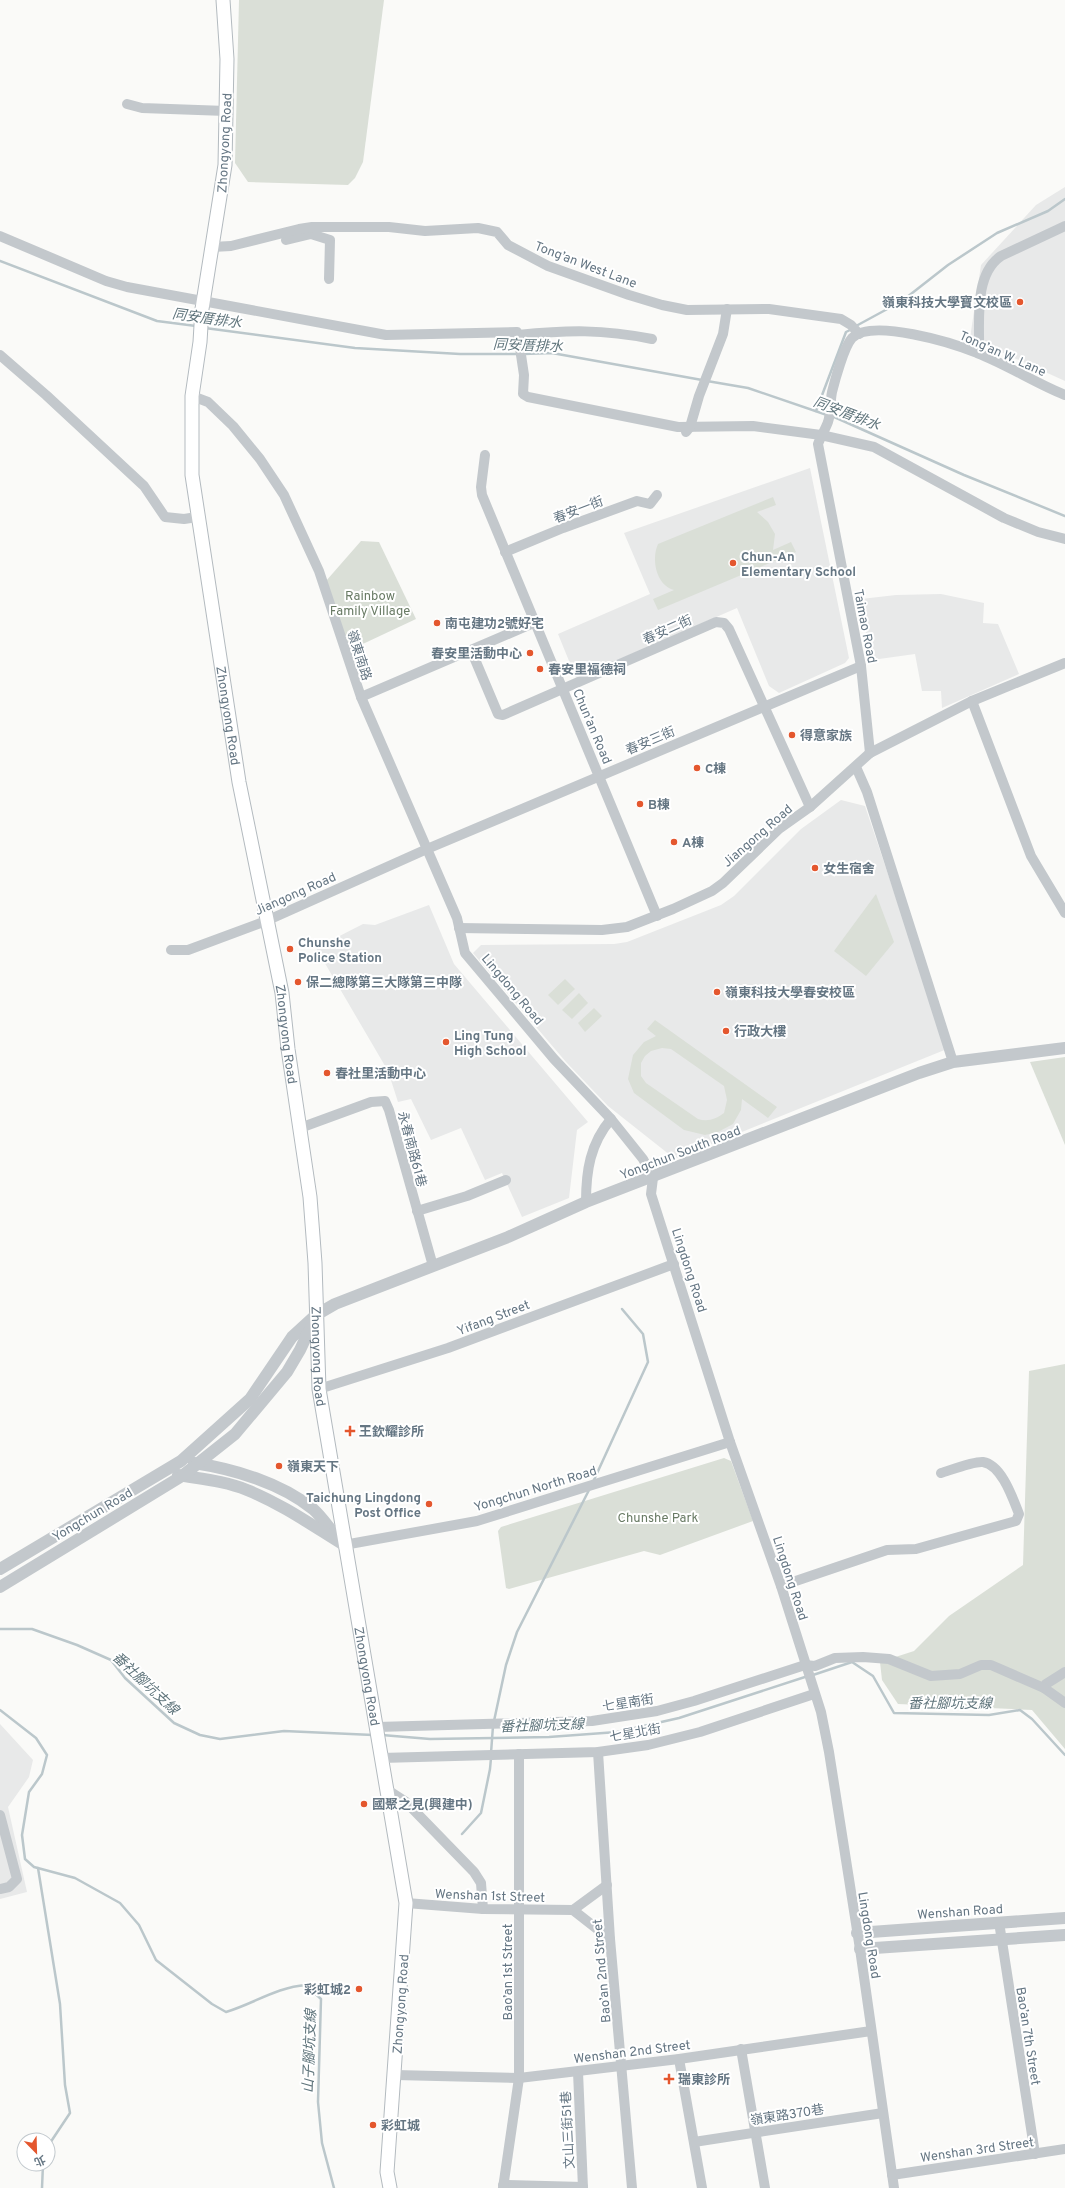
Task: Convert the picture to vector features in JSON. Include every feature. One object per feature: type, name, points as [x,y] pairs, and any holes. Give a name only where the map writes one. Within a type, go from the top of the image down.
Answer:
[{"type":"main road","name":"Zhongyong Road","points":[[223,0],[227,59],[225,165],[202,306],[200,338],[192,396],[192,469],[197,517],[239,782],[266,921],[282,993],[288,1049],[310,1197],[315,1263],[319,1389],[344,1545],[406,1904],[387,2172],[390,2188]]},
{"type":"street","points":[[128,104],[142,108],[226,110]]},
{"type":"street","points":[[979,354],[981,295],[988,268],[993,261],[1001,256],[1065,226]]},
{"type":"street","name":"Tong’an West Lane","points":[[212,247],[231,246],[312,227],[390,228],[425,231],[486,229],[497,232],[508,245],[548,266],[629,295],[687,310],[769,309],[841,319],[851,325],[859,334]]},
{"type":"street","points":[[273,236],[280,241],[311,234],[330,240],[329,279]]},
{"type":"street","points":[[0,236],[106,281],[202,306],[386,335],[517,332],[524,375],[523,394],[528,397],[688,430],[753,426],[821,435],[874,446],[1004,518],[1038,532],[1065,539]]},
{"type":"street","points":[[688,430],[699,396],[724,334],[727,309]]},
{"type":"street","name":"Tong’an W. Lane","points":[[859,334],[875,329],[949,343],[979,354],[1065,395]]},
{"type":"street","points":[[519,337],[586,330],[622,333],[652,339]]},
{"type":"street","points":[[821,435],[828,423],[832,391],[847,347],[852,338],[859,334]]},
{"type":"street","points":[[0,355],[46,395],[144,486],[165,517],[184,519],[197,517]]},
{"type":"street","name":"嶺東南路","points":[[192,396],[208,402],[233,426],[260,458],[284,495],[319,571],[361,697],[444,886],[460,928]]},
{"type":"street","name":"Taimao Road","points":[[821,435],[818,444],[860,666],[870,753]]},
{"type":"street","name":"Chun’an Road","points":[[485,455],[481,487],[482,495],[657,916]]},
{"type":"street","name":"春安一街","points":[[505,552],[622,505],[637,501],[650,504],[657,495]]},
{"type":"street","points":[[361,697],[536,622]]},
{"type":"street","name":"春安二街","points":[[471,650],[498,714],[503,715],[716,622],[724,623],[729,629],[810,807]]},
{"type":"street","name":"Jiangong Road","points":[[460,928],[602,930],[627,927],[657,916],[712,891],[779,829],[810,807],[856,768],[870,753],[972,701],[1065,663]]},
{"type":"street","name":"春安三街","points":[[427,848],[860,666]]},
{"type":"street","points":[[972,701],[1031,856],[1065,913]]},
{"type":"street","points":[[856,768],[867,792],[953,1062]]},
{"type":"street","name":"Jiangong Road","points":[[171,950],[188,950],[266,921],[427,848]]},
{"type":"street","name":"Lingdong Road","points":[[460,928],[465,953],[554,1059],[611,1119],[643,1159],[654,1178],[651,1194],[730,1442],[781,1586],[806,1669],[821,1712],[828,1746],[860,1949],[894,2188]]},
{"type":"street","name":"Yongchun South Road","points":[[181,1461],[250,1399],[292,1337],[316,1316],[335,1304],[508,1237],[586,1202],[654,1178],[814,1114],[953,1062],[1065,1048]]},
{"type":"street","name":"永春南路61巷","points":[[300,1128],[370,1102],[384,1101],[389,1110],[433,1266]]},
{"type":"street","points":[[586,1202],[588,1174],[593,1149],[601,1131],[611,1119]]},
{"type":"street","points":[[417,1211],[467,1196],[506,1180]]},
{"type":"street","name":"Yifang Street","points":[[319,1389],[448,1348],[674,1264]]},
{"type":"street","points":[[198,1464],[235,1434],[287,1372],[300,1350],[316,1316]]},
{"type":"street","name":"Yongchun North Road","points":[[344,1545],[477,1521],[730,1442]]},
{"type":"street","points":[[181,1461],[232,1471],[288,1493],[313,1509],[344,1545]]},
{"type":"street","name":"Yongchun Road","points":[[0,1569],[181,1461]]},
{"type":"street","points":[[781,1586],[887,1550],[916,1549],[1016,1521],[1019,1514],[1006,1482],[990,1464],[982,1462],[941,1473]]},
{"type":"street","name":"Yongchun Road","points":[[0,1587],[182,1476],[198,1464]]},
{"type":"street","points":[[163,1473],[225,1483],[247,1490],[280,1506],[344,1545]]},
{"type":"street","name":"七星南街","points":[[377,1730],[585,1721],[618,1718],[657,1711],[694,1701],[806,1669],[835,1658],[863,1657],[889,1660],[931,1676],[960,1674],[981,1665],[991,1665],[1044,1688],[1065,1703]]},
{"type":"street","points":[[1044,1688],[1046,1684],[1065,1672]]},
{"type":"street","name":"七星北街","points":[[380,1754],[519,1754],[598,1752],[648,1745],[700,1732],[813,1691]]},
{"type":"street","name":"Bao’an 2nd Street","points":[[598,1752],[608,1885],[610,1939],[632,2188]]},
{"type":"street","name":"Bao’an 1st Street","points":[[503,2187],[519,2078],[519,1754]]},
{"type":"street","points":[[386,1789],[406,1802],[474,1872],[481,1884],[483,1908]]},
{"type":"street","points":[[0,1814],[17,1879],[9,1887],[0,1889]]},
{"type":"street","points":[[608,1885],[573,1910],[610,1939]]},
{"type":"street","name":"Wenshan 1st Street","points":[[406,1904],[520,1910],[573,1910]]},
{"type":"street","name":"Wenshan Road","points":[[857,1932],[1065,1918]]},
{"type":"street","name":"Bao’an 7th Street","points":[[999,1922],[1035,2154]]},
{"type":"street","points":[[860,1949],[1065,1935]]},
{"type":"street","name":"Wenshan 2nd Street","points":[[395,2074],[519,2078],[679,2059],[741,2049],[871,2032]]},
{"type":"street","points":[[741,2049],[765,2188]]},
{"type":"street","points":[[679,2059],[702,2188]]},
{"type":"street","name":"文山三街51巷","points":[[578,2072],[583,2188]]},
{"type":"street","name":"嶺東路370巷","points":[[694,2142],[756,2131],[883,2113]]},
{"type":"street","name":"Wenshan 3rd Street","points":[[892,2175],[1065,2149]]},
{"type":"street","points":[[503,2187],[583,2188]]},
{"type":"shaded area","name":"嶺東科技大學寶文校區","points":[[1065,187],[1065,381],[970,338],[981,265],[1036,205]]},
{"type":"shaded area","name":"Chun-An Elementary School","points":[[810,468],[849,658],[845,663],[779,693],[769,686],[737,608],[576,678],[558,634],[650,594],[624,533]]},
{"type":"shaded area","points":[[941,594],[984,603],[983,623],[998,624],[1019,674],[942,708],[941,691],[922,691],[915,654],[872,660],[860,606],[861,599],[896,595]]},
{"type":"shaded area","name":"嶺東科技大學春安校區","points":[[841,800],[865,806],[947,1049],[675,1159],[608,1106],[566,1062],[473,953],[481,945],[614,944],[627,942],[721,905],[734,896],[801,829]]},
{"type":"shaded area","name":"Ling Tung High School","points":[[429,905],[454,964],[588,1122],[577,1130],[569,1198],[522,1217],[502,1173],[485,1180],[461,1128],[431,1140],[411,1099],[398,1102],[388,1071],[316,948],[363,924],[375,925]]},
{"type":"shaded area","points":[[0,1724],[33,1760],[29,1777],[8,1807],[27,1892],[0,1899]]},
{"type":"green space","points":[[239,0],[384,0],[363,162],[355,178],[348,185],[248,182],[235,163]]},
{"type":"green space","points":[[773,497],[776,505],[757,512],[768,522],[775,534],[773,550],[791,542],[796,552],[658,610],[653,599],[674,590],[663,583],[659,577],[655,564],[658,544]]},
{"type":"green space","name":"Rainbow Family Village","points":[[361,541],[379,542],[416,619],[350,650],[326,581]]},
{"type":"green space","points":[[876,894],[894,942],[866,976],[834,951]]},
{"type":"green space","points":[[565,979],[575,989],[558,1005],[548,995]]},
{"type":"green space","points":[[579,993],[588,1003],[572,1019],[562,1010]]},
{"type":"green space","points":[[594,1008],[602,1016],[585,1032],[578,1023]]},
{"type":"green space","points":[[655,1020],[777,1107],[768,1118],[742,1099],[741,1110],[733,1124],[718,1132],[705,1135],[684,1130],[634,1093],[628,1079],[633,1055],[644,1042],[656,1036],[647,1029]],"holes":[[[662,1048],[671,1049],[724,1086],[727,1100],[724,1113],[712,1119],[698,1119],[646,1083],[641,1076],[641,1063],[645,1056],[651,1051]]]},
{"type":"green space","points":[[1065,1057],[1065,1145],[1030,1062]]},
{"type":"green space","points":[[1065,1364],[1065,1749],[1032,1710],[898,1704],[882,1680],[880,1662],[914,1651],[949,1616],[1023,1565],[1029,1371]]},
{"type":"green space","name":"Chunshe Park","points":[[724,1458],[731,1461],[753,1521],[660,1555],[644,1551],[509,1589],[506,1588],[498,1531],[501,1527]]},
{"type":"waterway","points":[[856,326],[902,301],[948,265],[997,233],[1048,211],[1065,199]]},
{"type":"waterway","name":"同安厝排水","points":[[0,261],[157,321],[196,326]]},
{"type":"waterway","name":"同安厝排水","points":[[205,328],[355,348],[460,354],[519,354]]},
{"type":"waterway","points":[[816,411],[846,332],[852,329]]},
{"type":"waterway","name":"同安厝排水","points":[[524,354],[552,353],[702,380]]},
{"type":"waterway","name":"同安厝排水","points":[[707,381],[748,388],[827,415]]},
{"type":"waterway","name":"同安厝排水","points":[[832,416],[964,475],[1065,516]]},
{"type":"waterway","points":[[593,1482],[648,1362],[643,1334],[622,1309]]},
{"type":"waterway","points":[[494,1721],[506,1665],[517,1632],[589,1490]]},
{"type":"waterway","name":"番社腳坑支線","points":[[0,1629],[32,1629],[77,1645],[111,1660],[125,1678],[174,1723],[200,1735],[220,1739],[284,1731],[373,1735]]},
{"type":"waterway","name":"番社腳坑支線","points":[[813,1675],[852,1662],[873,1676],[894,1713],[989,1715],[1020,1710],[1032,1719],[1065,1755]]},
{"type":"waterway","name":"番社腳坑支線","points":[[382,1735],[430,1739],[549,1737],[617,1732],[679,1718],[808,1676]]},
{"type":"waterway","name":"山子腳坑支線","points":[[0,1710],[36,1738],[47,1755],[42,1774],[29,1792],[22,1835],[25,1859],[34,1867],[75,1878],[120,1903],[139,1925],[156,1960],[212,2004],[226,2012],[275,1992],[295,1986],[306,1985],[321,1999],[318,2102],[322,2143],[334,2188]]},
{"type":"waterway","name":"番社腳坑支線","points":[[491,1753],[493,1726]]},
{"type":"waterway","points":[[462,1834],[481,1813],[491,1758]]},
{"type":"waterway","points":[[38,1868],[60,2004],[65,2085],[70,2113],[56,2134]]},
{"type":"waterway","points":[[42,2188],[43,2172]]},
{"type":"place","name":"嶺東科技大學寶文校區","points":[[1020,302]]},
{"type":"place","name":"Chun-An Elementary School","points":[[733,563]]},
{"type":"place","name":"南屯建功2號好宅","points":[[437,623]]},
{"type":"place","name":"春安里活動中心","points":[[530,653]]},
{"type":"place","name":"春安里福德祠","points":[[540,669]]},
{"type":"place","name":"得意家族","points":[[792,735]]},
{"type":"place","name":"C棟","points":[[697,768]]},
{"type":"place","name":"B棟","points":[[640,804]]},
{"type":"place","name":"A棟","points":[[674,842]]},
{"type":"place","name":"女生宿舍","points":[[815,868]]},
{"type":"place","name":"Chunshe Police Station","points":[[290,949]]},
{"type":"place","name":"保二總隊第三大隊第三中隊","points":[[298,982]]},
{"type":"place","name":"嶺東科技大學春安校區","points":[[717,992]]},
{"type":"place","name":"行政大樓","points":[[726,1031]]},
{"type":"place","name":"Ling Tung High School","points":[[446,1042]]},
{"type":"place","name":"春社里活動中心","points":[[327,1073]]},
{"type":"place","name":"王欽耀診所","points":[[350,1431]]},
{"type":"place","name":"嶺東天下","points":[[279,1466]]},
{"type":"place","name":"Taichung Lingdong Post Office","points":[[429,1504]]},
{"type":"place","name":"國聚之見(興建中)","points":[[364,1804]]},
{"type":"place","name":"彩虹城2","points":[[359,1989]]},
{"type":"place","name":"瑞東診所","points":[[669,2079]]},
{"type":"place","name":"彩虹城","points":[[373,2125]]}]
